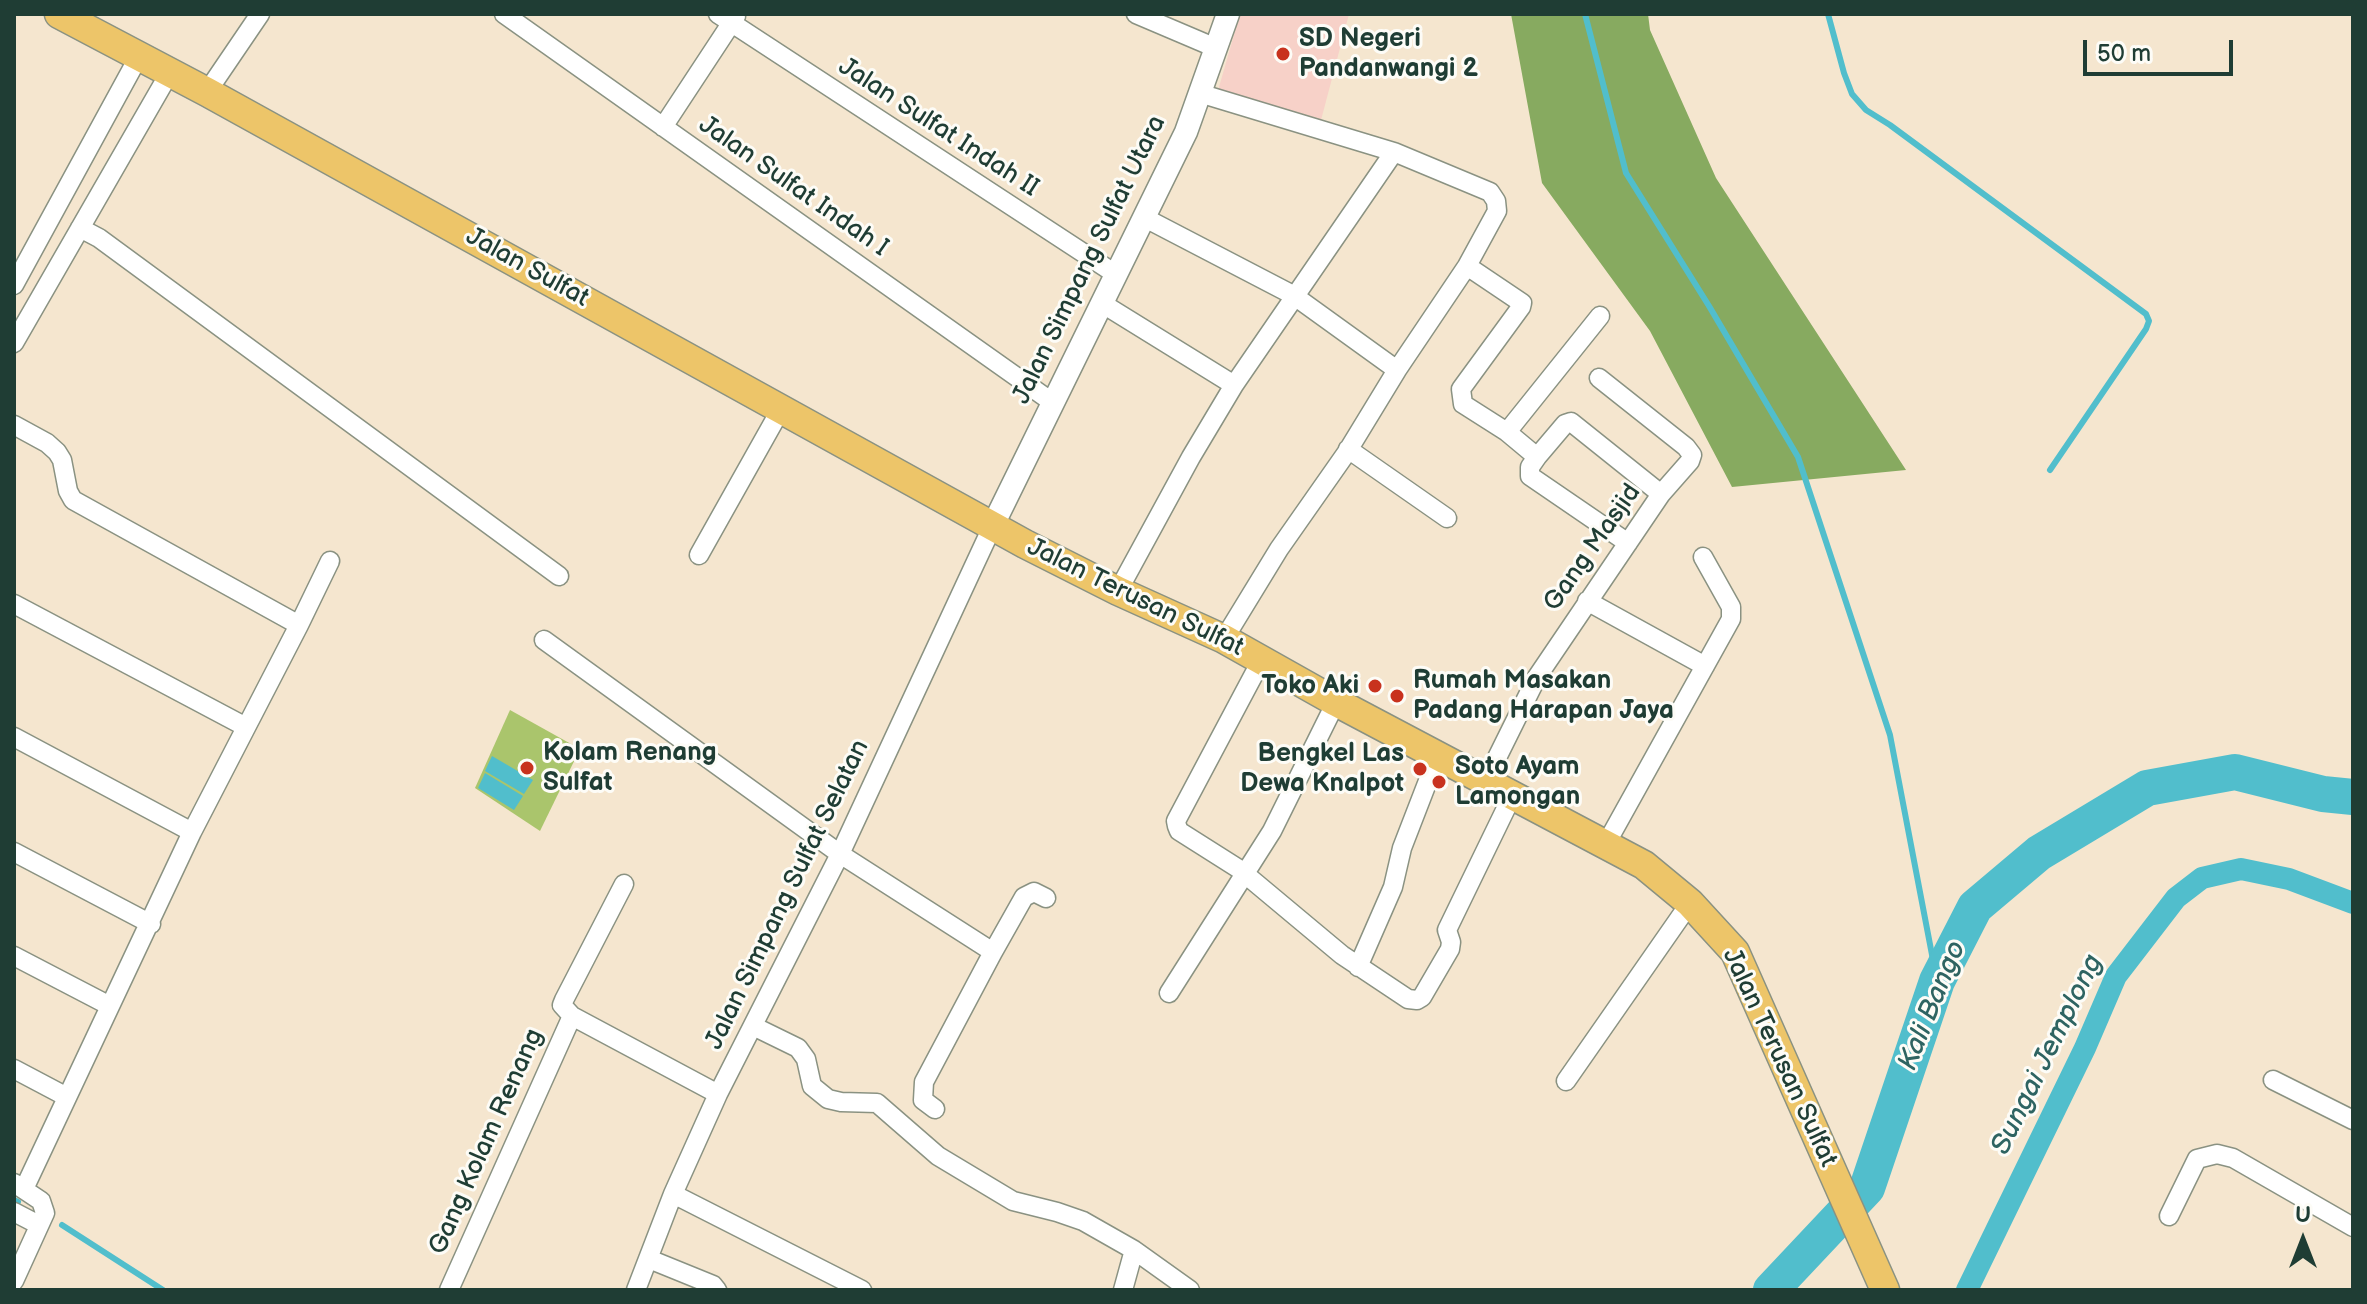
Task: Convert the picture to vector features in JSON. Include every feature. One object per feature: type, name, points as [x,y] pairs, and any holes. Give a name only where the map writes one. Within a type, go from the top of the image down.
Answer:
[{"type":"main road","name":"Jalan Sulfat","points":[[59,14],[207,92],[993,525]]},
{"type":"main road","name":"Jalan Terusan Sulfat","points":[[993,525],[1118,591],[1224,639],[1485,782],[1606,844],[1644,865],[1690,903],[1735,952],[1885,1290]]},
{"type":"street","points":[[207,92],[260,14]]},
{"type":"street","name":"Jalan Sulfat Indah I","points":[[504,14],[1052,402]]},
{"type":"street","points":[[1136,14],[1216,48]]},
{"type":"street","name":"Jalan Simpang Sulfat Utara","points":[[993,525],[1186,132],[1228,14]]},
{"type":"street","name":"Jalan Sulfat Indah II","points":[[663,127],[729,17],[1117,275]]},
{"type":"street","points":[[46,289],[17,280],[139,56]]},
{"type":"street","points":[[14,343],[170,72]]},
{"type":"street","points":[[1199,93],[1394,152],[1490,192],[1496,201],[1497,211],[1467,266],[1279,549],[1224,639]]},
{"type":"street","points":[[94,142],[123,155]]},
{"type":"street","points":[[1118,591],[1234,385],[1394,152]]},
{"type":"street","points":[[1145,218],[1293,295],[1397,370]]},
{"type":"street","points":[[80,228],[125,257],[559,576]]},
{"type":"street","points":[[1467,266],[1522,303],[1460,392],[1463,404],[1507,432],[1537,457]]},
{"type":"street","points":[[1103,304],[1234,385]]},
{"type":"street","points":[[1507,432],[1600,316]]},
{"type":"street","name":"Gang Masjid","points":[[1485,782],[1537,677],[1661,494],[1690,461],[1690,450],[1599,378]]},
{"type":"street","points":[[699,555],[781,409]]},
{"type":"street","points":[[1628,543],[1530,476],[1530,467],[1565,424],[1571,422],[1661,494]]},
{"type":"street","points":[[14,425],[57,452],[73,500],[299,625]]},
{"type":"street","points":[[1348,449],[1447,518]]},
{"type":"street","name":"Jalan Simpang Sulfat Selatan","points":[[636,1290],[673,1194],[718,1094],[840,854],[993,525]]},
{"type":"street","points":[[1606,844],[1732,613],[1703,557]]},
{"type":"street","points":[[14,1281],[45,1213],[41,1201],[19,1186],[67,1097],[192,832],[330,561]]},
{"type":"street","points":[[1587,601],[1705,666]]},
{"type":"street","points":[[17,612],[246,727]]},
{"type":"street","points":[[544,640],[840,854],[993,952]]},
{"type":"street","points":[[1261,661],[1176,821],[1179,831],[1244,874],[1358,967],[1408,999],[1422,997],[1450,949],[1447,930],[1512,796]]},
{"type":"street","points":[[1169,993],[1272,831],[1336,702]]},
{"type":"street","points":[[14,737],[192,832]]},
{"type":"street","points":[[1358,967],[1393,887],[1402,848],[1438,755]]},
{"type":"street","points":[[14,852],[151,924]]},
{"type":"street","name":"Gang Kolam Renang","points":[[624,884],[562,1005],[572,1016],[718,1094]]},
{"type":"street","points":[[935,1109],[923,1100],[924,1082],[1024,897],[1034,892],[1046,898]]},
{"type":"street","points":[[1566,1081],[1690,903]]},
{"type":"street","points":[[14,956],[110,1006]]},
{"type":"street","name":"Gang Kolam Renang","points":[[449,1290],[572,1016]]},
{"type":"street","points":[[753,1026],[798,1048],[806,1059],[812,1086],[828,1099],[877,1103],[938,1156],[1013,1201],[1083,1221],[1134,1250],[1190,1290]]},
{"type":"street","points":[[14,1069],[67,1097]]},
{"type":"street","points":[[2273,1080],[2353,1120]]},
{"type":"street","points":[[2169,1216],[2197,1159],[2217,1154],[2233,1158],[2353,1227]]},
{"type":"street","points":[[673,1194],[828,1282],[862,1290]]},
{"type":"street","points":[[14,1212],[39,1225]]},
{"type":"street","points":[[1123,1290],[1134,1250]]},
{"type":"street","points":[[649,1259],[713,1285],[717,1290]]},
{"type":"shaded area","name":"SD Negeri Pandanwangi 2","points":[[1240,14],[1349,14],[1320,124],[1217,94]]},
{"type":"green space","points":[[1511,14],[1648,14],[1650,30],[1716,178],[1906,470],[1732,487],[1650,331],[1542,183]]},
{"type":"green space","name":"Kolam Renang Sulfat","points":[[510,710],[580,749],[540,831],[475,788]]},
{"type":"water","points":[[492,756],[533,780],[524,794],[485,771]]},
{"type":"water","points":[[485,773],[523,796],[514,810],[478,788]]},
{"type":"waterway","points":[[1585,14],[1626,173],[1798,457],[1890,735],[1937,981]]},
{"type":"waterway","points":[[1828,14],[1852,94],[1866,110],[2146,314],[2149,321],[2146,329],[2050,470]]},
{"type":"waterway","name":"Kali Bango","points":[[1771,1290],[1867,1188],[1937,981],[1975,907],[2039,853],[2147,788],[2235,772],[2323,794],[2353,797]]},
{"type":"waterway","name":"Sungai Jemplong","points":[[1967,1290],[2085,1048],[2116,976],[2176,898],[2202,878],[2241,869],[2289,879],[2353,903]]},
{"type":"waterway","points":[[14,1200],[18,1202]]},
{"type":"waterway","points":[[62,1225],[163,1290]]},
{"type":"place","name":"SD Negeri Pandanwangi 2","points":[[1283,54]]},
{"type":"place","name":"Toko Aki","points":[[1375,686]]},
{"type":"place","name":"Rumah Masakan Padang Harapan Jaya","points":[[1397,696]]},
{"type":"place","name":"Kolam Renang Sulfat","points":[[527,768]]},
{"type":"place","name":"Bengkel Las Dewa Knalpot","points":[[1420,769]]},
{"type":"place","name":"Soto Ayam Lamongan","points":[[1439,782]]}]
